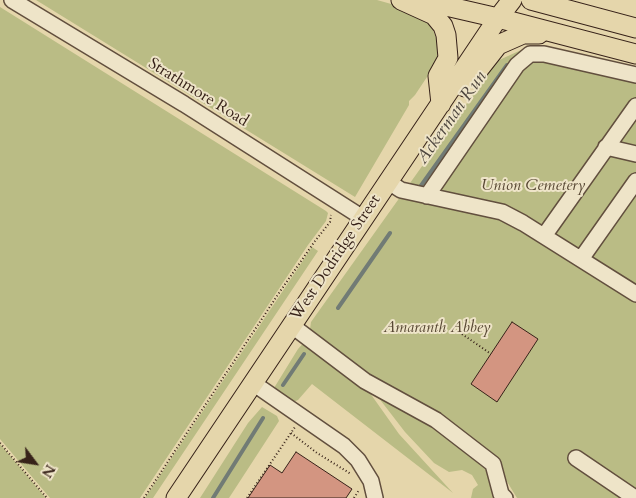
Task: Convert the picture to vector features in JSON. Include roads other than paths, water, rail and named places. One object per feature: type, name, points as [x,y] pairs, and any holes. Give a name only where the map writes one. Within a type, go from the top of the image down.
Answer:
[{"type":"main road","points":[[401,0],[434,15],[443,26],[448,44],[448,58],[438,76],[441,104]]},
{"type":"main road","points":[[420,0],[636,54]]},
{"type":"main road","name":"West Dodridge Street","points":[[176,498],[363,218],[512,0]]},
{"type":"main road","points":[[531,0],[636,28]]},
{"type":"main road","points":[[590,0],[605,12],[636,28]]},
{"type":"main road","points":[[415,141],[441,119],[498,45],[523,34],[560,34]]},
{"type":"lane","name":"Strathmore Road","points":[[12,0],[184,104],[363,218]]},
{"type":"lane","points":[[428,196],[517,65],[530,54],[544,54],[636,75]]},
{"type":"lane","points":[[544,236],[636,106]]},
{"type":"lane","points":[[606,147],[636,154]]},
{"type":"lane","points":[[388,181],[401,190],[502,212],[636,294]]},
{"type":"lane","points":[[580,259],[636,181]]},
{"type":"lane","points":[[291,325],[365,381],[436,420],[493,464],[501,494],[505,498]]},
{"type":"lane","points":[[253,383],[344,446],[358,460],[371,481],[375,498]]},
{"type":"lane","points":[[576,458],[635,498]]},
{"type":"waterway","name":"Ackerman Run","points":[[420,187],[507,65]]},
{"type":"waterway","name":"Ackerman Run","points":[[338,308],[390,233]]},
{"type":"waterway","name":"Ackerman Run","points":[[283,385],[304,354]]},
{"type":"waterway","name":"Ackerman Run","points":[[213,498],[263,418]]},
{"type":"park label","name":"Union Cemetery","points":[[533,186]]},
{"type":"park label","name":"Amaranth Abbey","points":[[437,328]]}]
